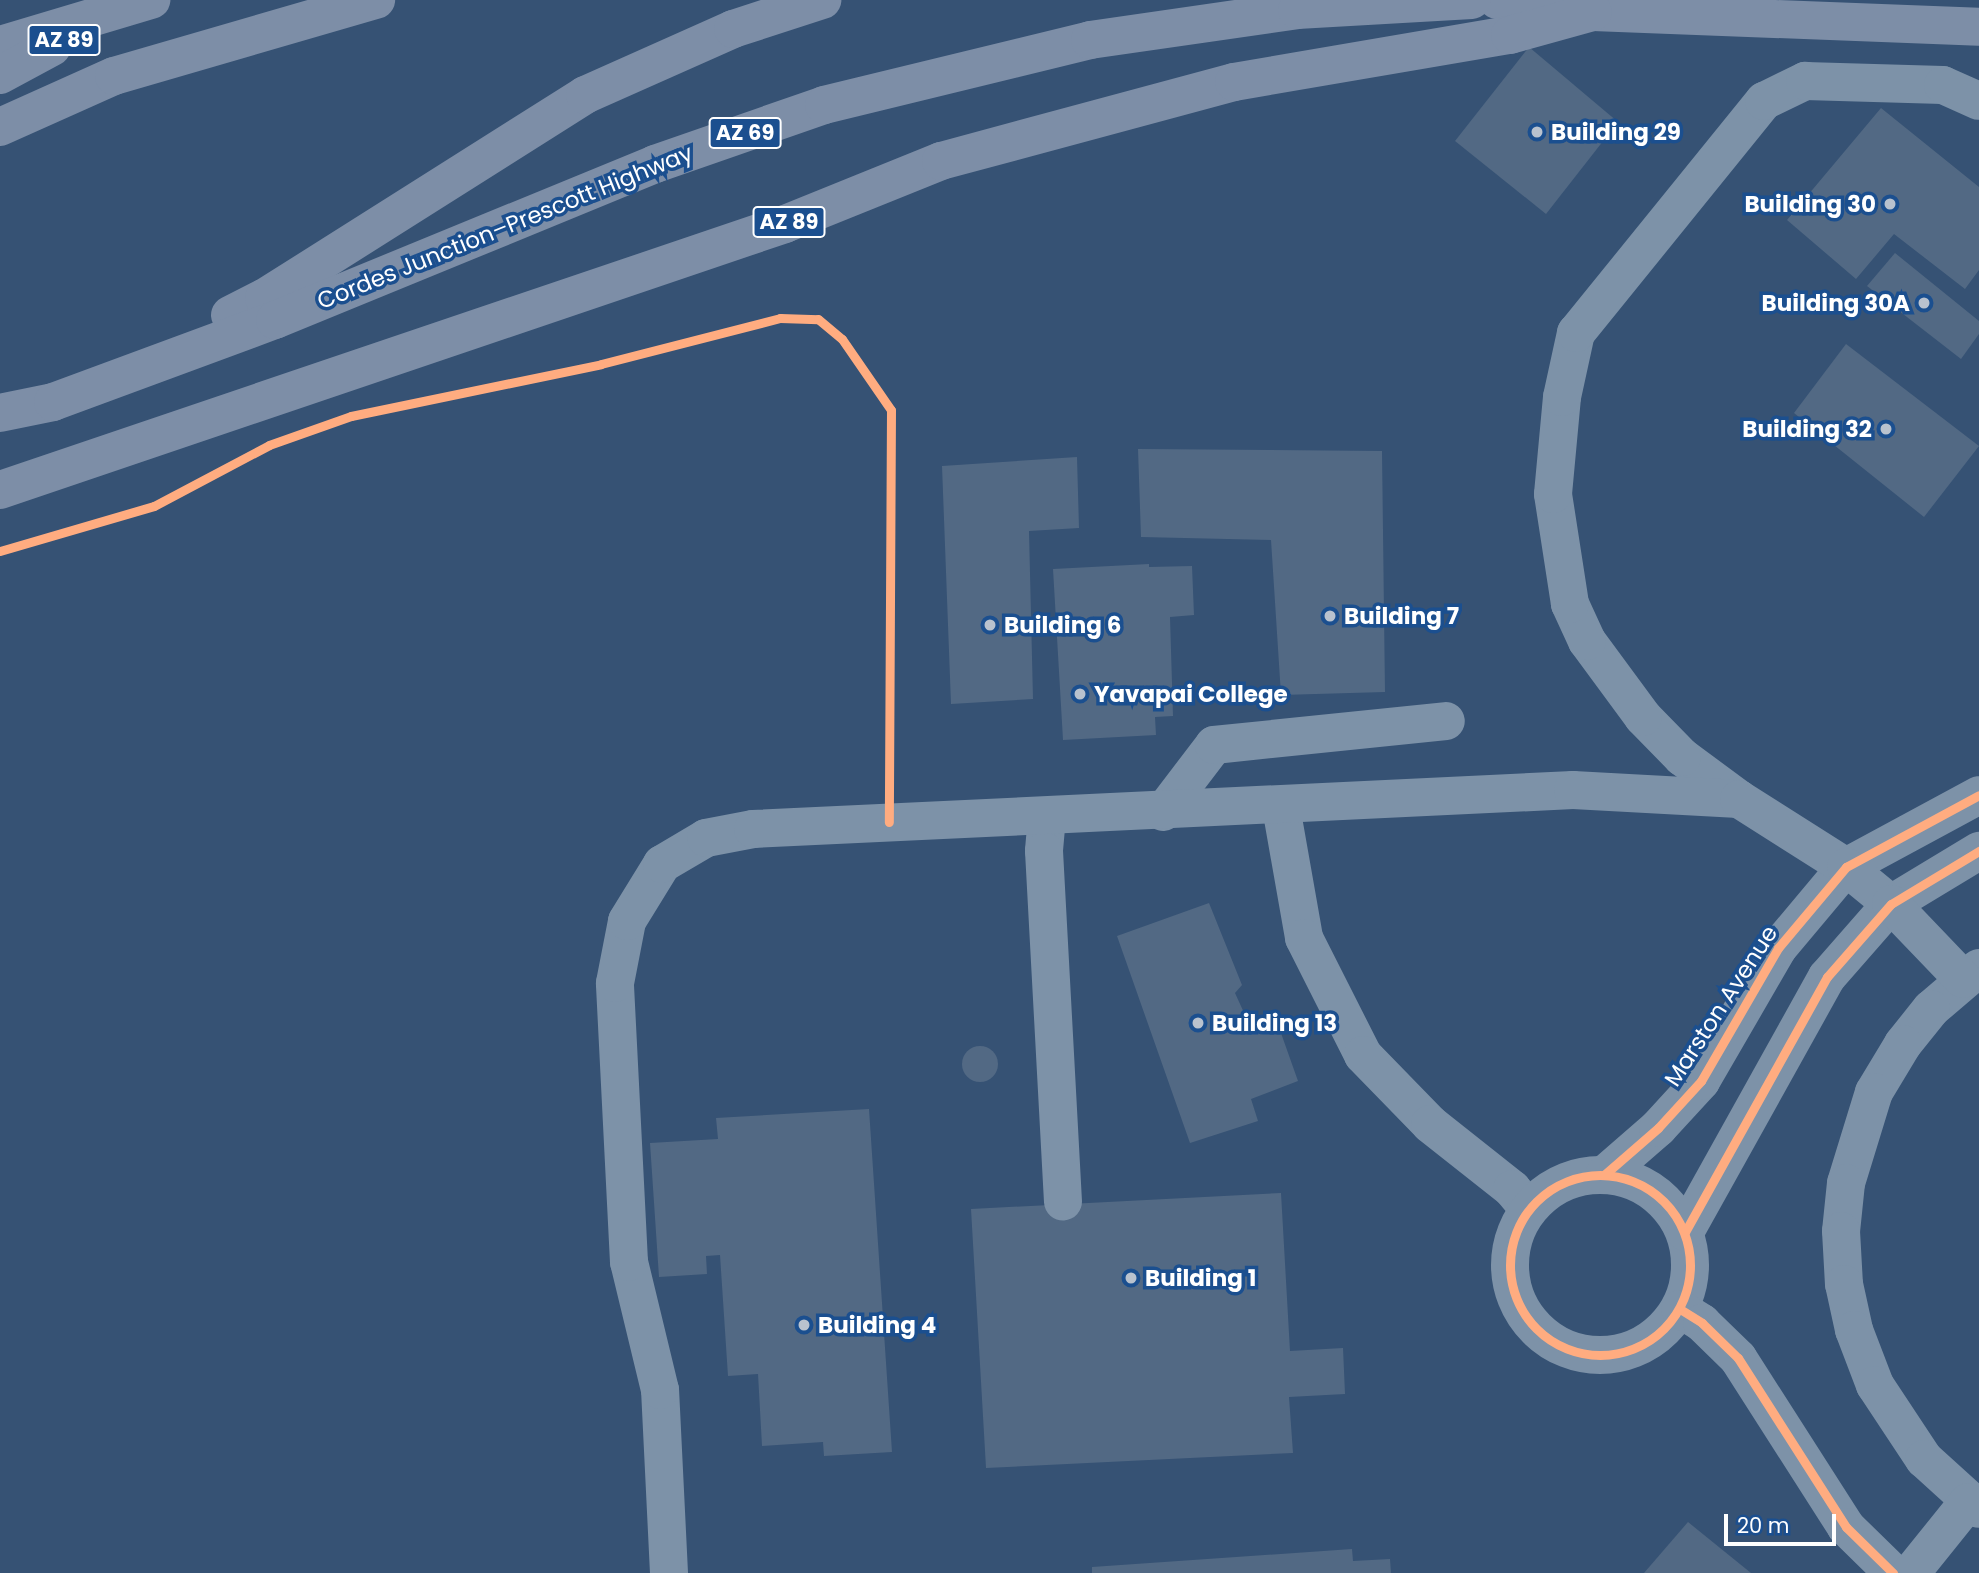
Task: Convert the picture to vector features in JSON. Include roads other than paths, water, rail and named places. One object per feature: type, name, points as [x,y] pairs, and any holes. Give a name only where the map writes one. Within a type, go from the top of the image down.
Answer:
[{"type":"main road","points":[[0,127],[114,76],[376,0]]},
{"type":"main road","points":[[53,402],[264,298],[586,95],[733,29],[822,0]]},
{"type":"main road","name":"Cordes Junction–Prescott Highway","points":[[0,413],[53,402],[275,320],[654,164],[824,105],[1090,40],[1297,10],[1472,0]]},
{"type":"main road","points":[[1496,0],[1593,12]]},
{"type":"main road","points":[[0,46],[139,3]]},
{"type":"main road","name":"AZ 89","points":[[0,75],[139,3]]},
{"type":"main road","name":"AZ 89","points":[[0,490],[785,224],[941,161],[1234,82],[1510,35],[1593,12],[1979,27]]},
{"type":"street","points":[[1911,1573],[1974,1506],[1924,1459],[1875,1385],[1854,1331],[1844,1284],[1841,1231],[1849,1171],[1874,1093],[1903,1044],[1971,974],[1846,867],[1739,799],[1682,757],[1643,717],[1587,641],[1570,604],[1553,494],[1562,397],[1576,333],[1764,101],[1805,81],[1943,85],[1979,102]]},
{"type":"street","points":[[1163,812],[1214,745],[1446,721]]},
{"type":"street","points":[[669,1573],[660,1390],[629,1262],[615,984],[627,921],[662,864],[706,838],[753,829],[849,823],[1281,807],[1573,790],[1739,799]]},
{"type":"street","name":"Marston Avenue","points":[[1604,1175],[1658,1128],[1701,1081],[1778,948],[1846,867],[1979,795]]},
{"type":"street","points":[[1281,807],[1304,938],[1363,1055],[1430,1124],[1512,1189],[1528,1209]]},
{"type":"street","points":[[1047,816],[1044,851],[1063,1201]]},
{"type":"street","points":[[1685,1233],[1827,977],[1891,904],[1979,851]]},
{"type":"street","points":[[1604,1175],[1630,1180],[1653,1192],[1685,1233],[1690,1258],[1689,1284],[1680,1309],[1661,1332],[1636,1349],[1608,1356],[1588,1354],[1550,1341],[1528,1321],[1514,1294],[1511,1275],[1514,1236],[1528,1209],[1549,1190],[1576,1178],[1604,1175]]},
{"type":"street","points":[[1680,1309],[1702,1323],[1738,1358],[1846,1527],[1893,1573]]},
{"type":"place","name":"Building 29","points":[[1537,132]]},
{"type":"place","name":"Building 30","points":[[1890,204]]},
{"type":"place","name":"Building 30A","points":[[1924,303]]},
{"type":"place","name":"Building 32","points":[[1886,429]]},
{"type":"place","name":"Building 7","points":[[1330,616]]},
{"type":"place","name":"Building 6","points":[[990,625]]},
{"type":"place","name":"Yavapai College","points":[[1080,694]]},
{"type":"place","name":"Building 13","points":[[1198,1023]]},
{"type":"place","name":"Building 1","points":[[1131,1278]]},
{"type":"place","name":"Building 4","points":[[804,1325]]}]
